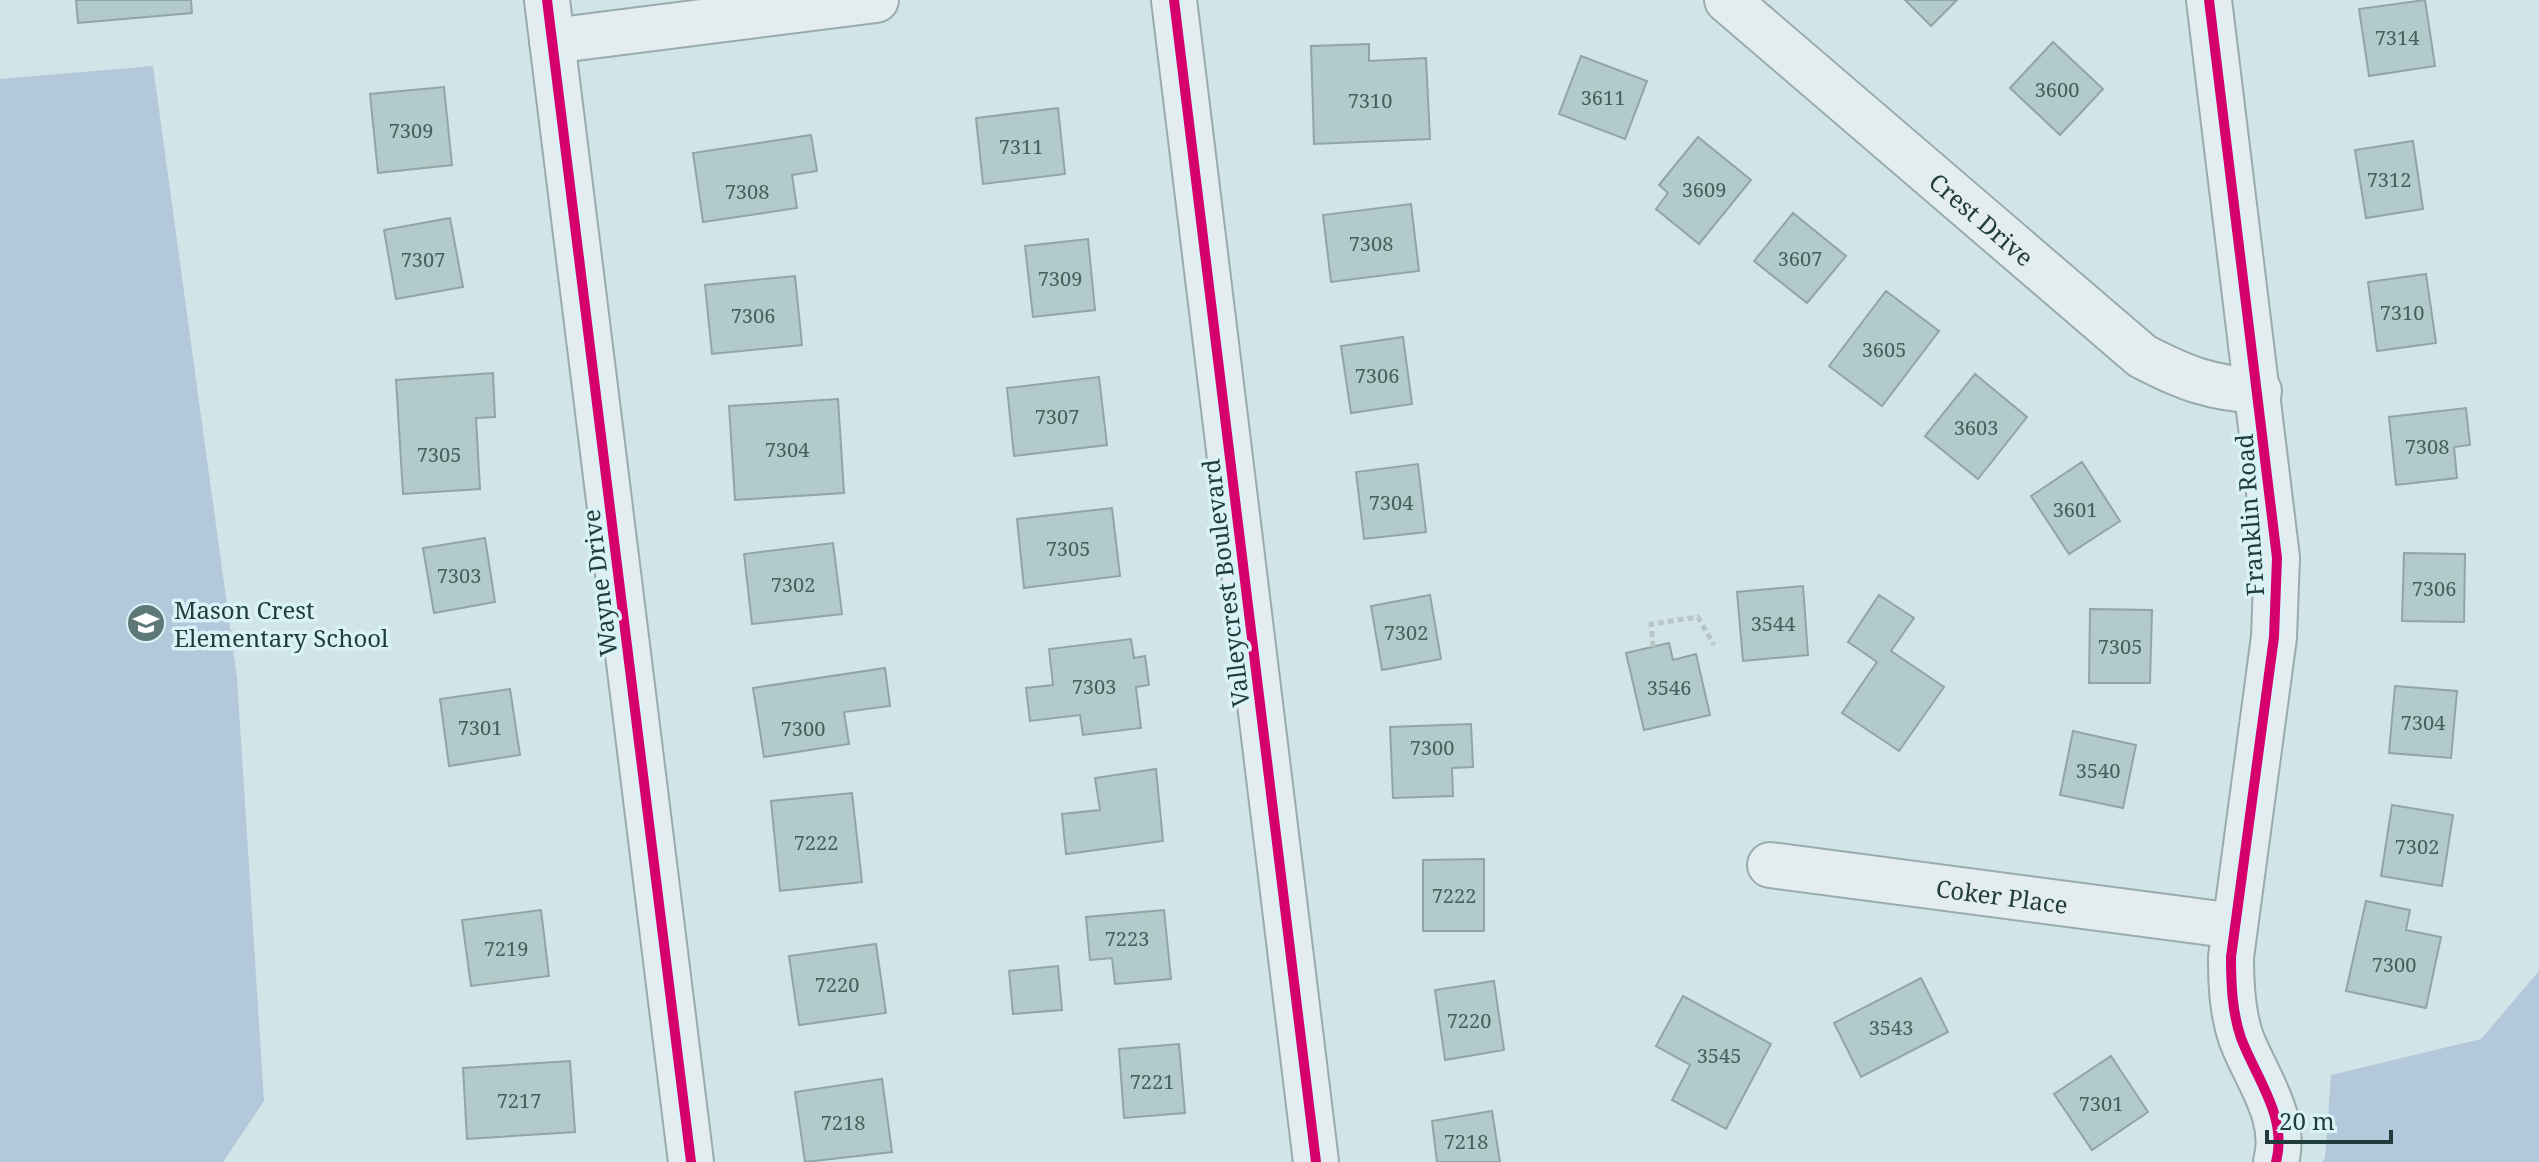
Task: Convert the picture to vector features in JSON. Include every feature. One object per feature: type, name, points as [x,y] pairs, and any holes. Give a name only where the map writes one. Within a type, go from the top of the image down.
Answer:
[{"type":"street","points":[[550,20],[876,0]]},
{"type":"street","name":"Valleycrest Boulevard","points":[[1174,0],[1316,1162]]},
{"type":"street","name":"Crest Drive","points":[[1727,0],[2142,356],[2187,379],[2225,389],[2259,391]]},
{"type":"street","name":"Franklin Road","points":[[2209,0],[2277,558],[2274,637],[2231,957],[2231,989],[2240,1036],[2278,1120],[2280,1147],[2276,1162]]},
{"type":"street","name":"Wayne Drive","points":[[550,20],[691,1162]]},
{"type":"street","name":"Coker Place","points":[[1770,865],[2235,926]]},
{"type":"path","points":[[1653,647],[1651,624],[1698,617],[1714,645]]},
{"type":"shaded area","name":"Mason Crest Elementary School","points":[[153,66],[237,678],[264,1101],[223,1162],[0,1162],[0,79]]},
{"type":"shaded area","points":[[2539,971],[2539,1162],[2322,1162],[2325,1158],[2331,1075],[2481,1039]]},
{"type":"building","points":[[76,0],[191,0],[192,13],[78,23]]},
{"type":"building","points":[[1905,0],[1957,0],[1931,26]]},
{"type":"building","points":[[2425,0],[2435,66],[2369,76],[2359,9]]},
{"type":"building","points":[[2053,42],[2103,89],[2060,135],[2010,88]]},
{"type":"building","points":[[1369,44],[1369,61],[1426,58],[1430,139],[1314,144],[1311,46]]},
{"type":"building","points":[[1581,56],[1647,81],[1625,139],[1559,114]]},
{"type":"building","points":[[444,87],[452,165],[378,173],[370,94]]},
{"type":"building","points":[[1058,108],[1065,174],[983,184],[976,118]]},
{"type":"building","points":[[811,135],[817,171],[792,175],[797,208],[703,222],[693,153]]},
{"type":"building","points":[[1698,137],[1751,180],[1699,244],[1656,209],[1668,193],[1659,185]]},
{"type":"building","points":[[2413,141],[2423,209],[2366,218],[2355,150]]},
{"type":"building","points":[[1411,204],[1419,271],[1331,282],[1323,215]]},
{"type":"building","points":[[1793,213],[1846,256],[1807,303],[1754,261]]},
{"type":"building","points":[[450,218],[463,287],[396,299],[384,230]]},
{"type":"building","points":[[1088,239],[1095,310],[1033,317],[1025,246]]},
{"type":"building","points":[[2426,274],[2436,343],[2377,351],[2368,282]]},
{"type":"building","points":[[795,276],[802,345],[712,354],[705,285]]},
{"type":"building","points":[[1886,291],[1939,331],[1882,406],[1829,366]]},
{"type":"building","points":[[1403,337],[1412,404],[1351,413],[1341,346]]},
{"type":"building","points":[[493,373],[495,417],[476,418],[480,489],[403,494],[396,380]]},
{"type":"building","points":[[1975,374],[2027,417],[1978,479],[1925,436]]},
{"type":"building","points":[[1099,377],[1107,445],[1014,456],[1007,388]]},
{"type":"building","points":[[838,399],[844,493],[735,500],[729,406]]},
{"type":"building","points":[[2466,408],[2470,445],[2454,447],[2457,478],[2396,485],[2389,417]]},
{"type":"building","points":[[2082,462],[2120,521],[2069,554],[2031,496]]},
{"type":"building","points":[[1418,464],[1426,532],[1364,539],[1356,472]]},
{"type":"building","points":[[1112,508],[1120,576],[1024,588],[1017,519]]},
{"type":"building","points":[[485,538],[495,602],[434,613],[423,548]]},
{"type":"building","points":[[833,543],[842,614],[752,624],[744,554]]},
{"type":"building","points":[[2404,553],[2465,554],[2464,622],[2402,621]]},
{"type":"building","points":[[1803,586],[1808,655],[1743,661],[1737,592]]},
{"type":"building","points":[[1430,595],[1441,659],[1382,670],[1371,606]]},
{"type":"building","points":[[1879,595],[1914,618],[1891,651],[1944,687],[1899,751],[1842,713],[1877,662],[1848,642]]},
{"type":"building","points":[[2090,609],[2152,610],[2150,683],[2089,683]]},
{"type":"building","points":[[1131,639],[1134,658],[1145,656],[1149,685],[1136,687],[1141,728],[1083,735],[1080,715],[1030,721],[1026,688],[1053,685],[1049,649]]},
{"type":"building","points":[[1669,643],[1673,660],[1696,654],[1710,715],[1644,730],[1626,653]]},
{"type":"building","points":[[885,668],[890,706],[844,712],[849,744],[764,757],[753,688]]},
{"type":"building","points":[[2395,686],[2457,691],[2451,758],[2389,753]]},
{"type":"building","points":[[510,689],[520,755],[449,766],[440,699]]},
{"type":"building","points":[[1471,724],[1473,767],[1452,768],[1453,796],[1393,798],[1390,727]]},
{"type":"building","points":[[2073,731],[2136,745],[2123,808],[2060,795]]},
{"type":"building","points":[[1156,769],[1163,841],[1066,854],[1062,814],[1100,810],[1095,778]]},
{"type":"building","points":[[852,793],[862,882],[780,891],[771,801]]},
{"type":"building","points":[[2392,805],[2453,815],[2442,886],[2381,876]]},
{"type":"building","points":[[1484,859],[1484,931],[1423,931],[1423,860]]},
{"type":"building","points":[[2366,901],[2410,910],[2406,930],[2441,937],[2426,1008],[2346,991]]},
{"type":"building","points":[[541,910],[549,976],[471,986],[462,920]]},
{"type":"building","points":[[1164,910],[1171,979],[1115,984],[1112,958],[1090,960],[1086,917]]},
{"type":"building","points":[[876,944],[886,1013],[799,1025],[789,956]]},
{"type":"building","points":[[1058,966],[1062,1010],[1013,1014],[1009,971]]},
{"type":"building","points":[[1921,978],[1948,1032],[1861,1077],[1834,1023]]},
{"type":"building","points":[[1494,981],[1504,1050],[1445,1060],[1435,990]]},
{"type":"building","points":[[1683,996],[1771,1044],[1726,1129],[1672,1100],[1690,1065],[1656,1046]]},
{"type":"building","points":[[1179,1044],[1185,1113],[1124,1118],[1119,1049]]},
{"type":"building","points":[[2111,1056],[2148,1112],[2092,1150],[2054,1094]]},
{"type":"building","points":[[570,1061],[575,1132],[467,1139],[463,1068]]},
{"type":"building","points":[[882,1079],[892,1152],[805,1162],[795,1092]]},
{"type":"building","points":[[1492,1111],[1500,1162],[1437,1162],[1432,1121]]},
{"type":"cycle path","points":[[547,0],[691,1162]]},
{"type":"cycle path","points":[[1174,0],[1316,1162]]},
{"type":"cycle path","points":[[2209,0],[2277,558],[2274,637],[2231,957],[2238,1028],[2269,1098],[2278,1129],[2276,1162]]},
{"type":"place","name":"Mason Crest Elementary School","points":[[146,623]]}]
